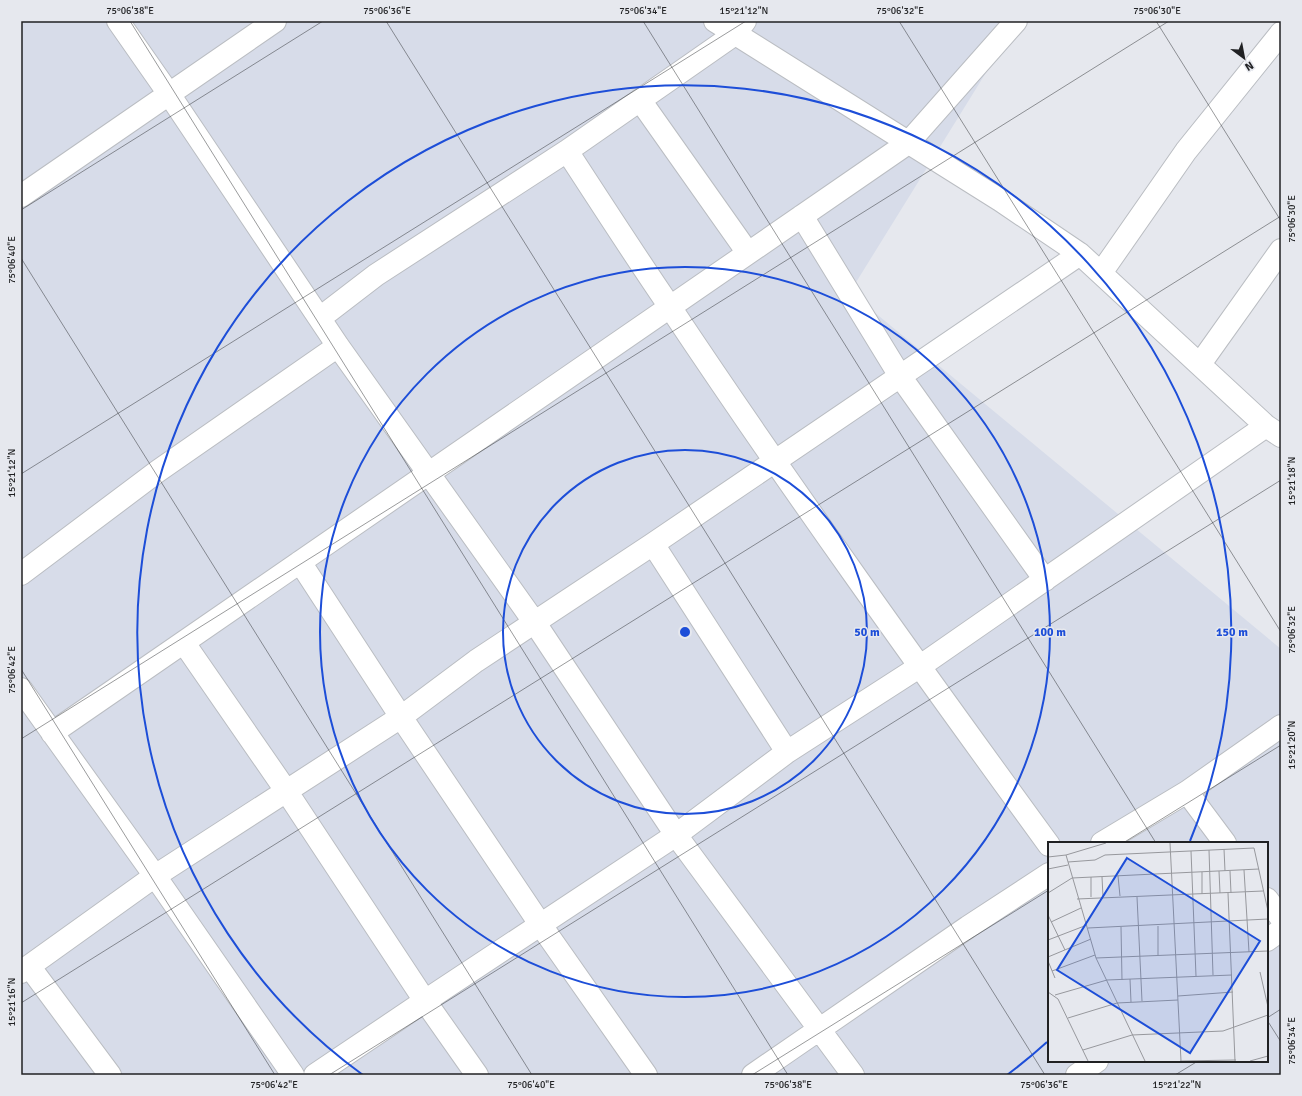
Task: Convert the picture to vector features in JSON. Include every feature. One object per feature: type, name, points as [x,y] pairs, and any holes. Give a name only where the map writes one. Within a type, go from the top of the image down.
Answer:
[{"type":"street","points":[[118,21],[169,94],[338,346],[535,623],[676,835],[821,1029],[853,1075]]},
{"type":"street","points":[[21,196],[275,21]]},
{"type":"street","points":[[315,1075],[424,1000],[676,835],[787,752],[919,667],[1045,580],[1274,431],[1080,254],[1000,200],[908,142],[740,27],[715,21]]},
{"type":"street","points":[[52,733],[908,142],[1016,21]]},
{"type":"street","points":[[320,318],[376,275],[567,151],[740,27]]},
{"type":"street","points":[[1101,273],[1186,151],[1281,33]]},
{"type":"street","points":[[640,100],[748,253]]},
{"type":"street","points":[[567,151],[669,307],[775,461],[919,667],[1048,844]]},
{"type":"street","points":[[802,216],[900,376],[1045,580]]},
{"type":"street","points":[[1200,364],[1281,250]]},
{"type":"street","points":[[110,1075],[25,969],[155,876],[401,717],[476,661],[653,544],[1080,254]]},
{"type":"street","points":[[21,574],[158,472],[338,346]]},
{"type":"street","points":[[653,544],[787,752]]},
{"type":"street","points":[[300,562],[401,717],[540,924],[646,1075]]},
{"type":"street","points":[[184,643],[287,792],[424,1000],[477,1075]]},
{"type":"street","points":[[21,689],[155,876],[293,1075]]},
{"type":"street","points":[[1104,842],[1187,792],[1281,726]]},
{"type":"street","points":[[1187,792],[1224,842]]},
{"type":"street","points":[[753,1075],[968,927],[1048,875]]},
{"type":"street","points":[[1268,900],[1281,918]]},
{"type":"street","points":[[1268,939],[1281,930]]},
{"type":"street","points":[[1078,1075],[1096,1062]]},
{"type":"shaded area","points":[[21,21],[1018,21],[850,292],[1281,649],[1281,1075],[21,1075]]}]
